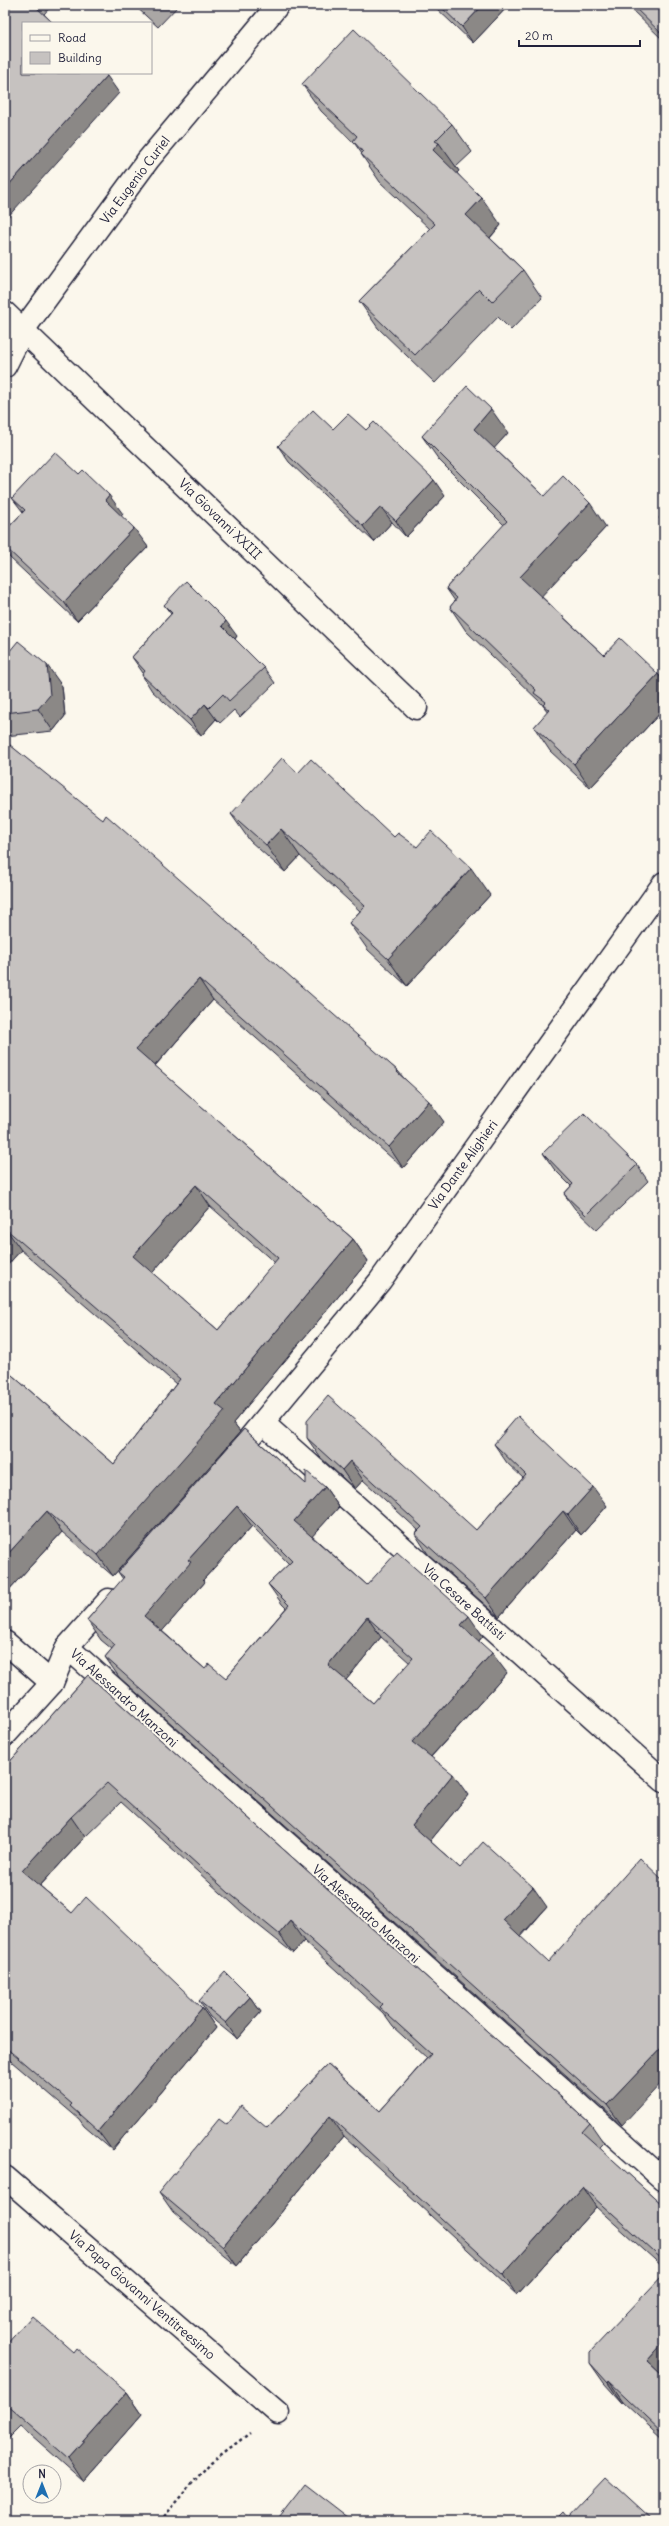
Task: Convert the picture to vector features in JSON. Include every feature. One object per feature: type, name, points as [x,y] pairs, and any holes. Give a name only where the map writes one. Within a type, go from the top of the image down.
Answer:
[{"type":"street","name":"Via Eugenio Curiel","points":[[5,366],[23,330],[148,160],[278,5]]},
{"type":"street","name":"Via Giovanni XXIII","points":[[5,313],[416,708]]},
{"type":"street","name":"Via Dante Alighieri","points":[[220,1474],[380,1281],[664,883]]},
{"type":"street","name":"Via Cesare Battisti","points":[[257,1430],[664,1781]]},
{"type":"street","points":[[5,1735],[52,1683],[67,1647],[120,1588]]},
{"type":"street","points":[[5,1642],[52,1683]]},
{"type":"street","name":"Via Alessandro Manzoni","points":[[67,1647],[664,2180]]},
{"type":"street","name":"Via Papa Giovanni Ventitreesimo","points":[[5,2177],[278,2413]]},
{"type":"path","points":[[159,2521],[211,2462],[278,2413]]},
{"type":"building","points":[[5,5],[34,5],[52,22],[22,22],[22,74],[106,74],[107,76],[5,189]]},
{"type":"building","points":[[141,5],[150,5],[146,9]]},
{"type":"building","points":[[439,5],[483,5],[462,27]]},
{"type":"building","points":[[632,5],[664,5],[664,36]]},
{"type":"building","points":[[354,29],[452,124],[435,141],[439,143],[433,150],[482,198],[466,215],[523,270],[492,302],[479,289],[415,355],[359,301],[435,224],[361,154],[363,152],[353,141],[357,136],[302,84]]},
{"type":"building","points":[[467,386],[491,409],[474,429],[544,496],[563,476],[590,503],[520,577],[604,655],[620,638],[658,674],[574,764],[534,727],[549,710],[543,705],[546,702],[534,693],[536,690],[450,607],[457,598],[446,588],[507,521],[422,436]]},
{"type":"building","points":[[313,410],[333,429],[348,414],[366,430],[374,422],[434,480],[396,521],[381,507],[363,526],[278,446]]},
{"type":"building","points":[[55,452],[79,474],[83,470],[109,495],[105,500],[134,528],[64,602],[5,547],[5,531],[25,510],[12,498]]},
{"type":"building","points":[[664,513],[664,523],[659,518]]},
{"type":"building","points":[[186,581],[226,621],[222,626],[264,668],[229,701],[223,694],[209,708],[205,704],[190,720],[142,675],[145,671],[132,657],[172,613],[164,605]]},
{"type":"building","points":[[18,641],[47,665],[50,695],[38,709],[5,713],[5,649],[9,652]]},
{"type":"building","points":[[5,741],[103,820],[106,815],[398,1071],[397,1072],[429,1101],[389,1147],[199,979],[136,1049],[353,1239],[216,1404],[225,1411],[98,1555],[47,1511],[5,1557],[5,1369],[114,1464],[180,1379],[6,1229],[5,1230]],"holes":[[[196,1185],[278,1258],[218,1330],[133,1256]]]},
{"type":"building","points":[[282,758],[298,773],[311,759],[394,837],[398,833],[417,847],[431,831],[471,868],[388,959],[349,923],[365,906],[281,829],[266,845],[231,814]]},
{"type":"building","points":[[584,1113],[637,1165],[586,1215],[564,1194],[573,1184],[543,1153]]},
{"type":"building","points":[[328,1396],[476,1530],[526,1475],[494,1444],[518,1416],[593,1487],[568,1515],[563,1511],[486,1598],[415,1534],[422,1527],[350,1461],[342,1470],[307,1438],[307,1421]]},
{"type":"building","points":[[244,1429],[306,1484],[306,1471],[325,1487],[294,1521],[367,1585],[397,1552],[469,1616],[461,1625],[492,1653],[412,1742],[453,1774],[412,1825],[460,1868],[483,1842],[533,1887],[503,1920],[548,1962],[640,1858],[664,1881],[664,2045],[607,2105],[105,1657],[115,1645],[87,1620],[124,1577],[118,1572]],"holes":[[[237,1506],[292,1561],[268,1584],[289,1605],[226,1678],[209,1664],[205,1669],[144,1616],[191,1562],[188,1560]],[[367,1617],[413,1658],[373,1703],[328,1665]]]},
{"type":"building","points":[[88,1675],[590,2123],[582,2132],[664,2206],[664,2261],[582,2187],[503,2275],[330,2116],[223,2246],[159,2192],[219,2119],[227,2125],[241,2106],[267,2128],[328,2064],[380,2111],[431,2054],[379,2007],[382,2004],[290,1921],[279,1934],[229,1893],[107,1783],[71,1817],[22,1871],[72,1913],[86,1897],[202,2008],[98,2131],[70,2106],[72,2104],[5,2047],[5,1832],[8,1828],[5,1824],[5,1767]]},
{"type":"building","points":[[225,1972],[250,1997],[226,2023],[199,2001]]},
{"type":"building","points":[[664,2274],[664,2342],[647,2361],[664,2377],[664,2433],[609,2381],[608,2383],[590,2363],[590,2352]]},
{"type":"building","points":[[32,2316],[73,2352],[76,2348],[127,2392],[68,2458],[5,2403],[5,2346]]},
{"type":"building","points":[[605,2478],[652,2521],[555,2521],[564,2512],[568,2517]]},
{"type":"building","points":[[305,2484],[353,2521],[276,2521]]}]
